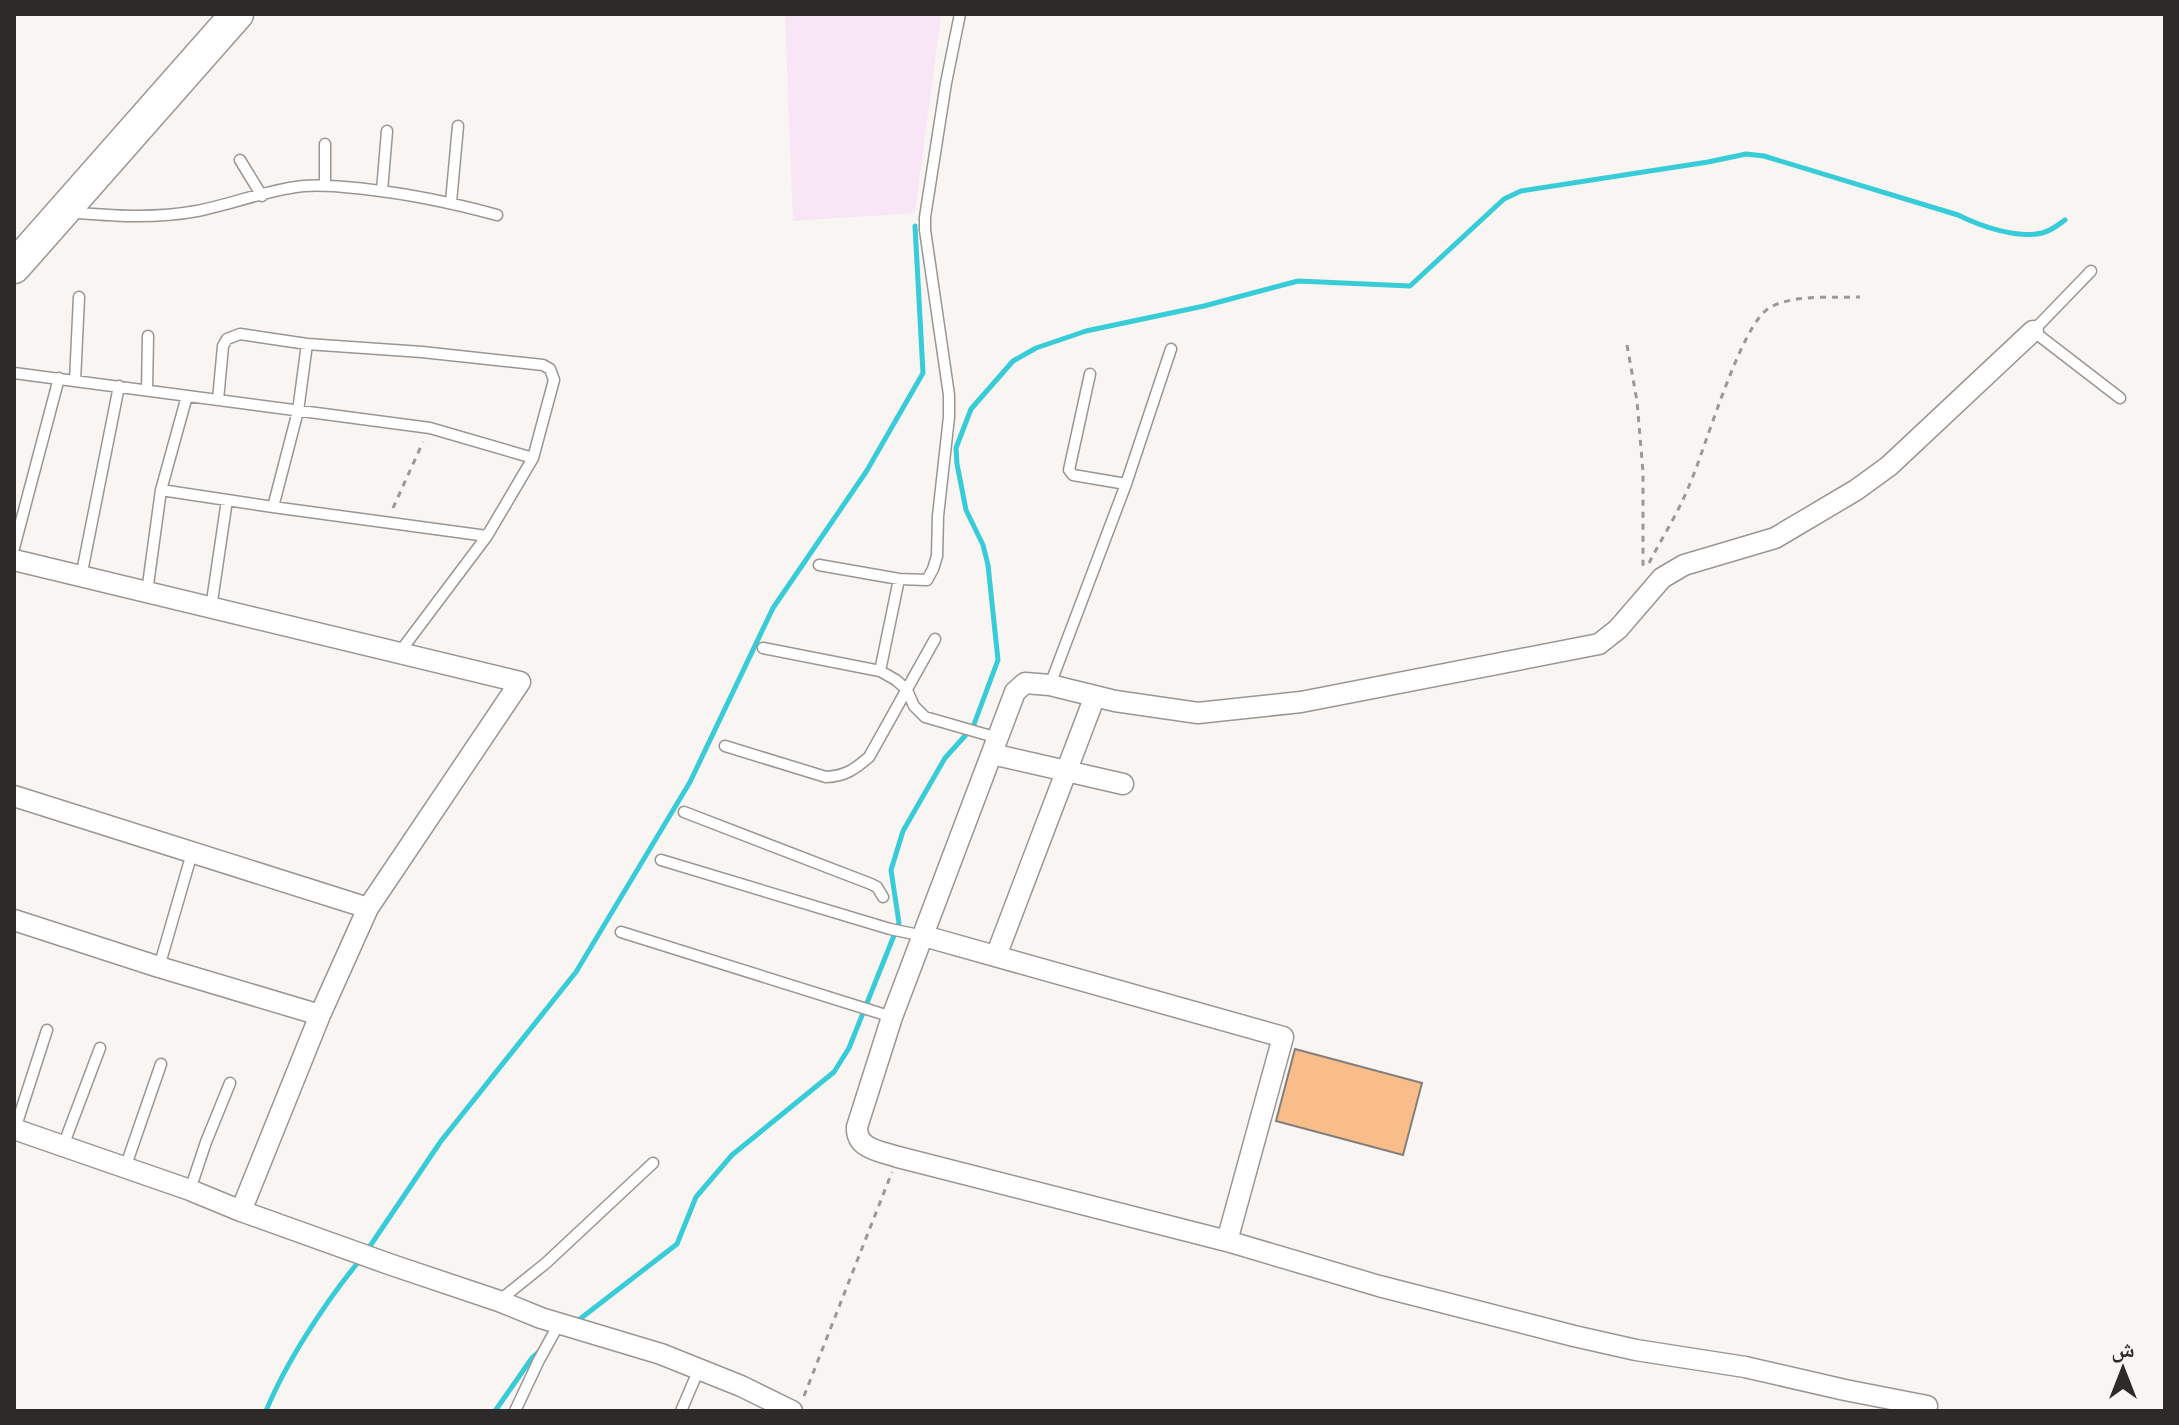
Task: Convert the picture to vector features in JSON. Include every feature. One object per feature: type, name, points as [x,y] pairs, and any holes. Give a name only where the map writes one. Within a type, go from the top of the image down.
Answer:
[{"type":"main road","points":[[14,267],[237,14]]},
{"type":"street","points":[[1927,1406],[1745,1367],[1636,1350],[1379,1286],[1227,1241],[898,1157],[866,1146],[857,1135],[857,1127],[892,1017],[1015,692],[1020,686],[1025,683],[1050,685],[1115,701],[1198,713],[1301,702],[1599,644],[1618,629],[1662,578],[1684,565],[1775,538],[1856,490],[1889,466],[2033,331]]},
{"type":"street","points":[[14,560],[520,682],[368,908],[320,1015],[241,1211]]},
{"type":"street","points":[[996,956],[1095,696]]},
{"type":"street","points":[[995,746],[1067,771],[1123,784]]},
{"type":"street","points":[[14,796],[368,908]]},
{"type":"street","points":[[14,920],[320,1015]]},
{"type":"street","points":[[924,936],[1283,1037],[1227,1241]]},
{"type":"street","points":[[14,1129],[541,1318],[661,1354],[741,1386],[798,1404]]},
{"type":"lane","points":[[819,565],[899,579],[927,580],[937,556],[949,395],[925,217],[960,14]]},
{"type":"lane","points":[[451,202],[458,126]]},
{"type":"lane","points":[[382,191],[387,131]]},
{"type":"lane","points":[[325,144],[325,185]]},
{"type":"lane","points":[[240,160],[262,196]]},
{"type":"lane","points":[[64,212],[140,217],[195,211],[282,189],[325,185],[451,202],[497,215]]},
{"type":"lane","points":[[2091,271],[2033,331],[2120,398]]},
{"type":"lane","points":[[75,381],[79,297]]},
{"type":"lane","points":[[218,400],[223,346],[232,335],[240,334],[307,344],[543,365],[550,369],[554,380],[533,458],[487,536],[399,653]]},
{"type":"lane","points":[[147,390],[148,336]]},
{"type":"lane","points":[[273,507],[298,411],[307,344]]},
{"type":"lane","points":[[1050,685],[1126,484],[1171,349]]},
{"type":"lane","points":[[14,373],[430,428],[533,458]]},
{"type":"lane","points":[[1090,374],[1069,470],[1073,475],[1126,484]]},
{"type":"lane","points":[[14,548],[59,378]]},
{"type":"lane","points":[[81,577],[119,386]]},
{"type":"lane","points":[[147,592],[161,490],[187,396]]},
{"type":"lane","points":[[161,490],[487,536]]},
{"type":"lane","points":[[211,608],[227,500]]},
{"type":"lane","points":[[880,671],[899,579]]},
{"type":"lane","points":[[725,746],[826,777],[852,771],[869,757],[935,639]]},
{"type":"lane","points":[[763,648],[880,671],[907,690],[916,710],[925,717],[995,746]]},
{"type":"lane","points":[[684,812],[871,884],[883,897]]},
{"type":"lane","points":[[159,967],[192,853]]},
{"type":"lane","points":[[661,860],[890,929],[924,936]]},
{"type":"lane","points":[[621,932],[892,1017]]},
{"type":"lane","points":[[14,1129],[47,1030]]},
{"type":"lane","points":[[63,1146],[100,1048]]},
{"type":"lane","points":[[125,1168],[161,1064]]},
{"type":"lane","points":[[190,1190],[230,1083]]},
{"type":"lane","points":[[499,1301],[546,1263],[653,1163]]},
{"type":"lane","points":[[515,1411],[560,1322]]},
{"type":"lane","points":[[681,1411],[699,1369]]},
{"type":"path","points":[[1627,345],[1637,401],[1643,472],[1643,573],[1689,488],[1728,381],[1757,319],[1782,302],[1860,297]]},
{"type":"path","points":[[387,522],[430,428]]},
{"type":"path","points":[[798,1404],[898,1157]]},
{"type":"shaded area","points":[[785,14],[941,14],[915,213],[793,221]]},
{"type":"building","points":[[1295,1049],[1422,1083],[1403,1155],[1276,1121]]},
{"type":"waterway","points":[[576,1322],[677,1244],[696,1197],[732,1155],[834,1072],[849,1048],[899,923],[891,870],[903,831],[945,758],[973,727],[998,660],[988,565],[983,545],[966,510],[956,448],[971,409],[1013,361],[1036,348],[1086,331],[1204,306],[1298,281],[1410,286],[1504,199],[1521,191],[1746,154],[1764,156],[2010,233],[2042,233],[2065,220]]},
{"type":"waterway","points":[[368,1249],[441,1141],[576,972],[690,782],[773,608],[866,472],[923,373],[915,226]]},
{"type":"waterway","points":[[266,1411],[284,1372],[308,1332],[360,1260]]},
{"type":"waterway","points":[[495,1411],[540,1351]]}]
